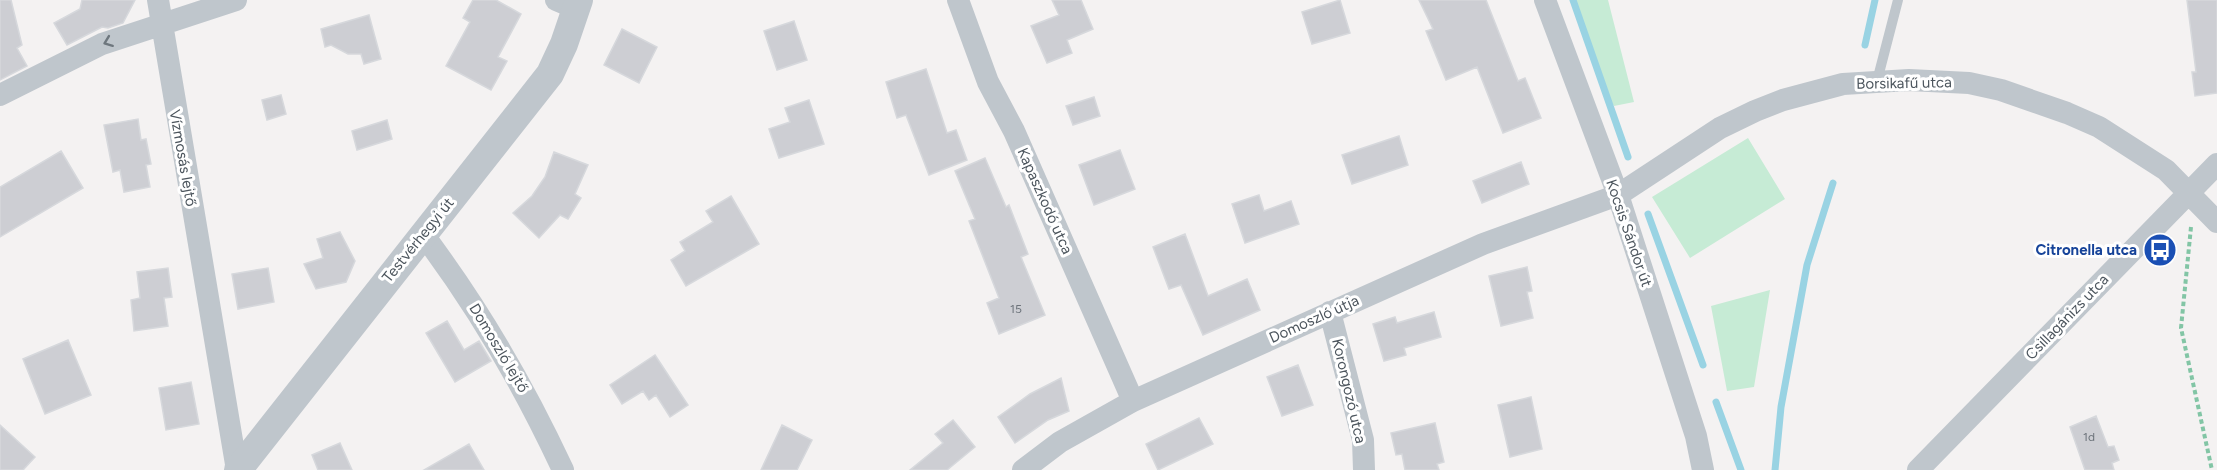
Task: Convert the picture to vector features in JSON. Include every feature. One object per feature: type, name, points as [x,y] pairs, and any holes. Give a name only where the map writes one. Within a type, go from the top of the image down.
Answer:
[{"type":"street","name":"Vízmosás lejtő","points":[[158,0],[237,470]]},
{"type":"street","points":[[0,95],[102,44],[163,22],[236,0]]},
{"type":"street","name":"Kapaszkodó utca","points":[[958,0],[988,82],[1014,131],[1133,401]]},
{"type":"street","name":"Kocsis Sándor út","points":[[1545,0],[1618,195],[1696,436],[1703,470]]},
{"type":"street","name":"Testvérhegyi út","points":[[237,470],[422,233],[550,74],[564,44],[571,3]]},
{"type":"street","name":"Borsikafű utca","points":[[1618,195],[1720,128],[1755,111],[1823,89],[1877,81],[1909,80],[1969,83],[2001,90],[2100,127],[2166,170],[2217,222]]},
{"type":"street","name":"Csillagánizs utca","points":[[1918,470],[2217,164]]},
{"type":"street","name":"Domoszló útja","points":[[1023,470],[1060,442],[1133,401],[1514,231],[1618,195]]},
{"type":"street","name":"Domoszló lejtő","points":[[422,233],[462,287],[531,400],[563,470]]},
{"type":"street","name":"Korongozó utca","points":[[1330,312],[1363,440],[1364,470]]},
{"type":"lane","points":[[1877,81],[1898,0]]},
{"type":"path","points":[[2191,227],[2181,328],[2212,470]]},
{"type":"green space","points":[[1575,0],[1608,0],[1634,102],[1614,106],[1598,78]]},
{"type":"green space","points":[[1748,138],[1785,199],[1690,258],[1652,197]]},
{"type":"green space","points":[[1770,290],[1754,387],[1727,391],[1711,306]]},
{"type":"building","points":[[0,0],[11,0],[22,45],[17,48],[27,66],[0,80]]},
{"type":"building","points":[[82,0],[135,0],[123,23],[108,28],[102,27],[67,45],[54,23],[80,9]]},
{"type":"building","points":[[473,0],[496,0],[521,14],[498,57],[507,61],[491,90],[446,66],[470,22],[463,18]]},
{"type":"building","points":[[1052,0],[1081,0],[1093,29],[1067,40],[1072,53],[1047,63],[1031,26],[1059,15]]},
{"type":"building","points":[[1340,0],[1350,33],[1312,44],[1302,12]]},
{"type":"building","points":[[1419,0],[1486,0],[1518,81],[1525,78],[1541,118],[1503,133],[1477,67],[1446,80],[1426,31],[1433,29]]},
{"type":"building","points":[[2187,0],[2217,0],[2217,93],[2195,96],[2192,72],[2196,72]]},
{"type":"building","points":[[369,15],[381,59],[364,64],[361,54],[348,54],[331,45],[325,47],[321,29]]},
{"type":"building","points":[[794,21],[807,60],[777,70],[764,31]]},
{"type":"building","points":[[622,29],[657,47],[639,83],[604,65]]},
{"type":"building","points":[[926,69],[947,133],[956,130],[967,160],[929,175],[906,115],[897,118],[886,82]]},
{"type":"building","points":[[281,95],[286,114],[267,120],[262,100]]},
{"type":"building","points":[[1094,97],[1100,116],[1073,125],[1066,106]]},
{"type":"building","points":[[809,100],[824,144],[779,158],[769,129],[790,122],[785,108]]},
{"type":"building","points":[[138,119],[141,140],[146,139],[151,164],[146,165],[150,187],[124,192],[120,170],[113,172],[104,125]]},
{"type":"building","points":[[387,120],[392,139],[357,150],[352,131]]},
{"type":"building","points":[[1399,136],[1408,165],[1352,184],[1342,155]]},
{"type":"building","points":[[1120,150],[1135,189],[1094,205],[1079,165]]},
{"type":"building","points":[[61,151],[83,188],[0,237],[0,187]]},
{"type":"building","points":[[554,152],[588,165],[575,194],[581,198],[568,219],[560,215],[539,238],[513,213],[532,196],[545,177]]},
{"type":"building","points":[[985,158],[1006,207],[1009,205],[1028,254],[1021,257],[1045,315],[999,334],[987,303],[999,298],[969,221],[975,219],[955,171]]},
{"type":"building","points":[[1521,162],[1529,184],[1482,203],[1473,181]]},
{"type":"building","points":[[1259,195],[1264,211],[1291,201],[1299,224],[1245,243],[1232,204]]},
{"type":"building","points":[[731,196],[759,244],[686,286],[671,260],[685,251],[680,242],[713,222],[706,211]]},
{"type":"building","points":[[340,232],[355,261],[346,282],[316,289],[304,264],[323,258],[317,239]]},
{"type":"building","points":[[1185,234],[1208,296],[1247,279],[1260,310],[1203,335],[1181,285],[1169,289],[1153,247]]},
{"type":"building","points":[[1527,267],[1532,291],[1527,292],[1533,318],[1501,326],[1489,276]]},
{"type":"building","points":[[168,268],[172,297],[164,298],[168,326],[134,331],[131,300],[140,298],[137,272]]},
{"type":"building","points":[[268,268],[274,302],[238,309],[232,274]]},
{"type":"building","points":[[1434,312],[1441,337],[1404,348],[1406,355],[1384,361],[1373,324],[1395,317],[1397,323]]},
{"type":"building","points":[[447,321],[464,350],[479,341],[491,361],[455,382],[426,333]]},
{"type":"building","points":[[68,340],[91,395],[45,414],[23,359]]},
{"type":"building","points":[[655,355],[688,405],[670,417],[656,395],[649,400],[643,391],[622,404],[610,385]]},
{"type":"building","points":[[1298,365],[1313,405],[1282,416],[1267,377]]},
{"type":"building","points":[[1061,378],[1069,411],[1048,420],[1015,443],[998,417],[1030,394]]},
{"type":"building","points":[[191,382],[199,424],[166,430],[159,388]]},
{"type":"building","points":[[1531,397],[1542,449],[1510,457],[1498,405]]},
{"type":"building","points":[[2096,416],[2108,447],[2114,446],[2119,460],[2112,463],[2114,470],[2085,470],[2070,427]]},
{"type":"building","points":[[1199,418],[1213,444],[1158,470],[1146,444]]},
{"type":"building","points":[[953,420],[975,447],[947,470],[910,470],[943,443],[935,434]]},
{"type":"building","points":[[1435,423],[1444,462],[1437,464],[1439,470],[1405,470],[1402,454],[1396,455],[1391,433]]},
{"type":"building","points":[[0,425],[35,457],[23,470],[0,470]]},
{"type":"building","points":[[782,425],[812,440],[797,470],[761,470]]},
{"type":"building","points":[[340,443],[352,470],[318,470],[312,455]]},
{"type":"building","points":[[469,444],[484,470],[424,470]]},
{"type":"waterway","points":[[1573,0],[1628,157]]},
{"type":"waterway","points":[[1865,45],[1875,0]]},
{"type":"waterway","points":[[1775,470],[1781,407],[1807,265],[1833,183]]},
{"type":"waterway","points":[[1648,214],[1703,365]]},
{"type":"waterway","points":[[1716,402],[1741,470]]},
{"type":"place","name":"Citronella utca","points":[[2160,250]]}]
